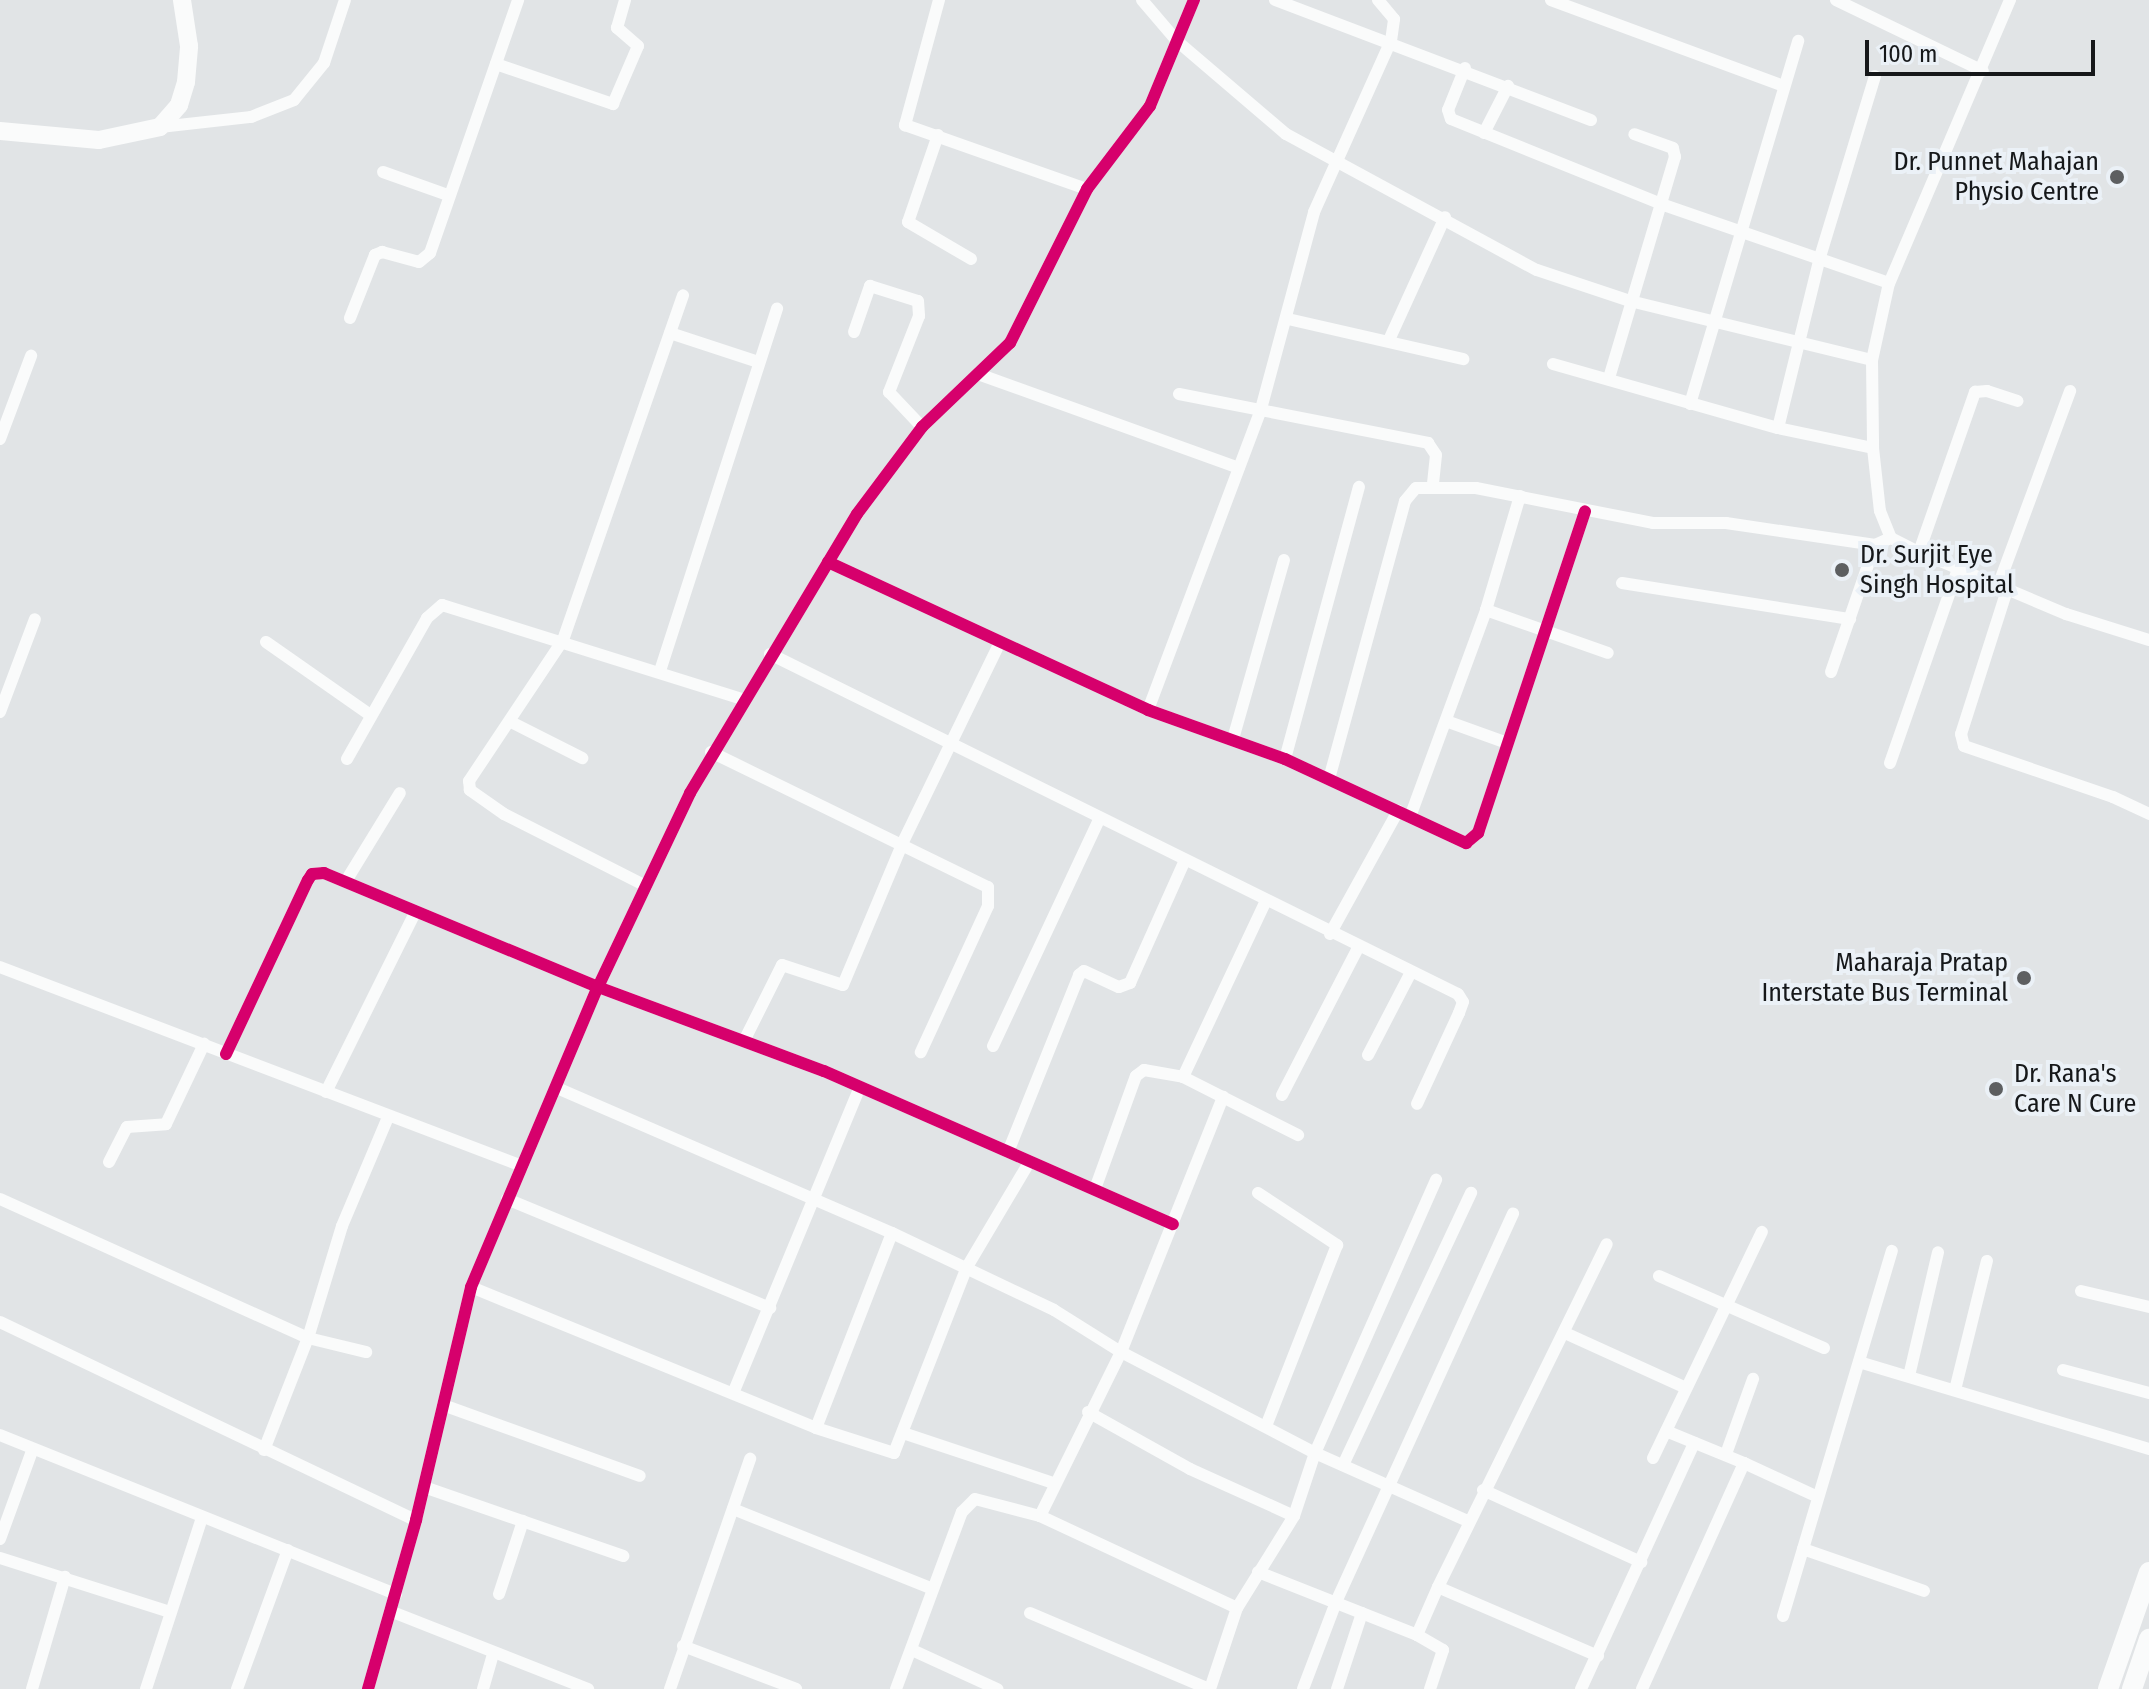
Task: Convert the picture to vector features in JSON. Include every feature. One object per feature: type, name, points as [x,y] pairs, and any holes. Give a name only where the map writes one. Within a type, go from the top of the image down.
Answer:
[{"type":"main road","points":[[2108,1689],[2149,1572]]},
{"type":"main road","points":[[2132,1689],[2149,1639]]},
{"type":"street","points":[[160,127],[179,105],[186,82],[189,46],[182,0]]},
{"type":"street","points":[[0,131],[99,140],[160,127],[251,117],[294,100],[324,63],[345,0]]},
{"type":"street","points":[[350,318],[375,255],[382,252],[425,261],[518,0]]},
{"type":"street","points":[[496,64],[607,104],[616,103],[638,46],[617,28],[625,0]]},
{"type":"street","points":[[939,0],[905,125],[1087,189]]},
{"type":"street","points":[[1142,0],[1177,41],[1286,134],[1337,165],[1445,217],[1549,276],[1630,301],[1872,360]]},
{"type":"street","points":[[368,1689],[416,1520],[471,1287],[598,987],[711,752],[828,562],[922,427],[1010,343],[1087,189],[1150,106],[1194,0]]},
{"type":"street","points":[[1275,0],[1465,68],[1591,120]]},
{"type":"street","points":[[1148,710],[1261,409],[1288,319],[1306,238],[1391,41],[1394,19],[1378,0]]},
{"type":"street","points":[[1551,0],[1784,86]]},
{"type":"street","points":[[1836,0],[1983,71]]},
{"type":"street","points":[[2010,0],[1983,71],[1920,202],[1889,283],[1872,360],[1873,448],[1880,511],[1891,538],[1919,552],[2003,588],[2149,640]]},
{"type":"street","points":[[1690,404],[1739,228],[1798,41]]},
{"type":"street","points":[[1465,68],[1448,118],[1661,204],[1739,228],[1889,283]]},
{"type":"street","points":[[1778,428],[1803,344],[1820,257],[1875,76]]},
{"type":"street","points":[[1484,133],[1508,86]]},
{"type":"street","points":[[1609,378],[1675,152],[1634,134]]},
{"type":"street","points":[[938,135],[908,222],[971,259]]},
{"type":"street","points":[[383,172],[448,195]]},
{"type":"street","points":[[1389,340],[1445,217]]},
{"type":"street","points":[[854,332],[870,286],[918,301],[919,316],[889,392],[922,427]]},
{"type":"street","points":[[646,886],[504,814],[470,790],[472,774],[511,722],[563,640],[683,295]]},
{"type":"street","points":[[660,671],[777,308]]},
{"type":"street","points":[[1288,319],[1463,359]]},
{"type":"street","points":[[670,333],[758,362]]},
{"type":"street","points":[[0,439],[31,356]]},
{"type":"street","points":[[1553,364],[1778,428],[1873,448]]},
{"type":"street","points":[[978,374],[1239,468]]},
{"type":"street","points":[[1919,552],[1975,392],[1987,391],[2017,401]]},
{"type":"street","points":[[2070,391],[2003,588],[1961,734],[1964,746],[2113,797],[2149,814]]},
{"type":"street","points":[[1179,394],[1428,443],[1436,455],[1433,486]]},
{"type":"street","points":[[1329,779],[1408,494],[1433,486],[1520,496],[1653,523],[1726,523],[1875,545],[1891,538]]},
{"type":"street","points":[[1285,759],[1359,487]]},
{"type":"street","points":[[1330,934],[1404,814],[1446,721],[1486,610],[1520,496]]},
{"type":"street","points":[[828,562],[999,644],[1148,710],[1285,759],[1471,843],[1548,632],[1585,511]]},
{"type":"street","points":[[1831,672],[1875,545]]},
{"type":"street","points":[[1233,739],[1284,560]]},
{"type":"street","points":[[1890,763],[1958,569]]},
{"type":"street","points":[[1622,583],[1850,619]]},
{"type":"street","points":[[347,759],[369,714],[427,618],[442,605],[563,640],[742,699]]},
{"type":"street","points":[[1486,610],[1608,653]]},
{"type":"street","points":[[0,712],[35,619]]},
{"type":"street","points":[[266,642],[369,714]]},
{"type":"street","points":[[744,1041],[782,965],[843,985],[903,842],[999,644]]},
{"type":"street","points":[[770,654],[954,742],[1184,862],[1410,974],[1458,994],[1463,1002],[1417,1104]]},
{"type":"street","points":[[1446,721],[1507,743]]},
{"type":"street","points":[[511,722],[582,758]]},
{"type":"street","points":[[711,752],[903,842],[981,883],[990,893],[921,1052]]},
{"type":"street","points":[[346,881],[400,793]]},
{"type":"street","points":[[993,1046],[1100,818]]},
{"type":"street","points":[[1008,1152],[1079,975],[1084,971],[1119,987],[1130,983],[1184,862]]},
{"type":"street","points":[[226,1054],[312,874],[346,881],[415,913],[598,987],[860,1087],[1173,1224]]},
{"type":"street","points":[[1183,1077],[1266,901]]},
{"type":"street","points":[[326,1092],[415,913]]},
{"type":"street","points":[[1282,1095],[1358,948]]},
{"type":"street","points":[[0,967],[522,1166]]},
{"type":"street","points":[[1368,1055],[1410,974]]},
{"type":"street","points":[[109,1162],[127,1127],[166,1124],[204,1044]]},
{"type":"street","points":[[1095,1189],[1136,1076],[1144,1070],[1183,1077],[1298,1135]]},
{"type":"street","points":[[734,1391],[860,1087]]},
{"type":"street","points":[[557,1088],[967,1267],[1054,1310],[1121,1352],[1315,1453],[1468,1521]]},
{"type":"street","points":[[1040,1516],[1088,1412],[1121,1352],[1223,1097]]},
{"type":"street","points":[[264,1450],[308,1338],[342,1226],[388,1117]]},
{"type":"street","points":[[471,1287],[888,1455],[894,1453],[903,1433],[967,1267],[1030,1161]]},
{"type":"street","points":[[1030,1613],[1210,1689],[1237,1608],[1294,1516],[1315,1453],[1436,1180]]},
{"type":"street","points":[[1258,1193],[1337,1245],[1266,1426]]},
{"type":"street","points":[[1343,1465],[1471,1193]]},
{"type":"street","points":[[0,1199],[308,1338],[366,1352]]},
{"type":"street","points":[[507,1199],[770,1308]]},
{"type":"street","points":[[1303,1689],[1336,1602],[1387,1485],[1513,1213]]},
{"type":"street","points":[[1653,1458],[1762,1232]]},
{"type":"street","points":[[816,1428],[892,1233]]},
{"type":"street","points":[[1417,1635],[1483,1490],[1565,1333],[1607,1244]]},
{"type":"street","points":[[1783,1616],[1892,1251]]},
{"type":"street","points":[[1909,1376],[1938,1252]]},
{"type":"street","points":[[1955,1390],[1987,1261]]},
{"type":"street","points":[[1659,1276],[1726,1308],[1824,1348]]},
{"type":"street","points":[[2081,1291],[2149,1307]]},
{"type":"street","points":[[0,1322],[416,1520]]},
{"type":"street","points":[[1565,1333],[1686,1388]]},
{"type":"street","points":[[1859,1362],[2149,1449]]},
{"type":"street","points":[[2063,1370],[2149,1393]]},
{"type":"street","points":[[1726,1454],[1753,1379]]},
{"type":"street","points":[[443,1405],[640,1476]]},
{"type":"street","points":[[1088,1412],[1190,1469],[1294,1516]]},
{"type":"street","points":[[1666,1431],[1726,1454],[1818,1497]]},
{"type":"street","points":[[903,1433],[1053,1483]]},
{"type":"street","points":[[0,1435],[32,1451],[396,1594]]},
{"type":"street","points":[[1581,1689],[1694,1443]]},
{"type":"street","points":[[0,1539],[32,1451]]},
{"type":"street","points":[[670,1689],[750,1459]]},
{"type":"street","points":[[1642,1689],[1744,1463]]},
{"type":"street","points":[[424,1487],[623,1556]]},
{"type":"street","points":[[1483,1490],[1641,1562]]},
{"type":"street","points":[[896,1689],[970,1501],[1040,1516],[1237,1608]]},
{"type":"street","points":[[733,1509],[933,1589]]},
{"type":"street","points":[[146,1689],[167,1611],[202,1518]]},
{"type":"street","points":[[499,1594],[523,1521]]},
{"type":"street","points":[[1803,1549],[1924,1591]]},
{"type":"street","points":[[237,1689],[288,1550]]},
{"type":"street","points":[[0,1558],[167,1611]]},
{"type":"street","points":[[1258,1572],[1417,1635],[1443,1650],[1430,1689]]},
{"type":"street","points":[[32,1689],[65,1577]]},
{"type":"street","points":[[1438,1587],[1598,1656]]},
{"type":"street","points":[[390,1611],[493,1655],[588,1689]]},
{"type":"street","points":[[1337,1689],[1362,1613]]},
{"type":"street","points":[[683,1646],[796,1689]]},
{"type":"street","points":[[912,1650],[997,1689]]},
{"type":"street","points":[[483,1689],[493,1655]]},
{"type":"cycle path","points":[[368,1689],[416,1520],[471,1287],[598,987],[690,793],[857,514],[922,427],[1010,343],[1087,189],[1150,106],[1194,0]]},
{"type":"cycle path","points":[[828,562],[1148,710],[1285,759],[1466,843],[1478,833],[1585,511]]},
{"type":"cycle path","points":[[226,1054],[308,880],[312,874],[324,873],[598,987],[824,1071],[1173,1224]]},
{"type":"place","name":"Dr. Punnet Mahajan Physio Centre","points":[[2117,177]]},
{"type":"place","name":"Dr. Surjit Eye Singh Hospital","points":[[1842,570]]},
{"type":"place","name":"Maharaja Pratap Interstate Bus Terminal","points":[[2024,978]]},
{"type":"place","name":"Dr. Rana's Care N Cure","points":[[1996,1089]]}]
